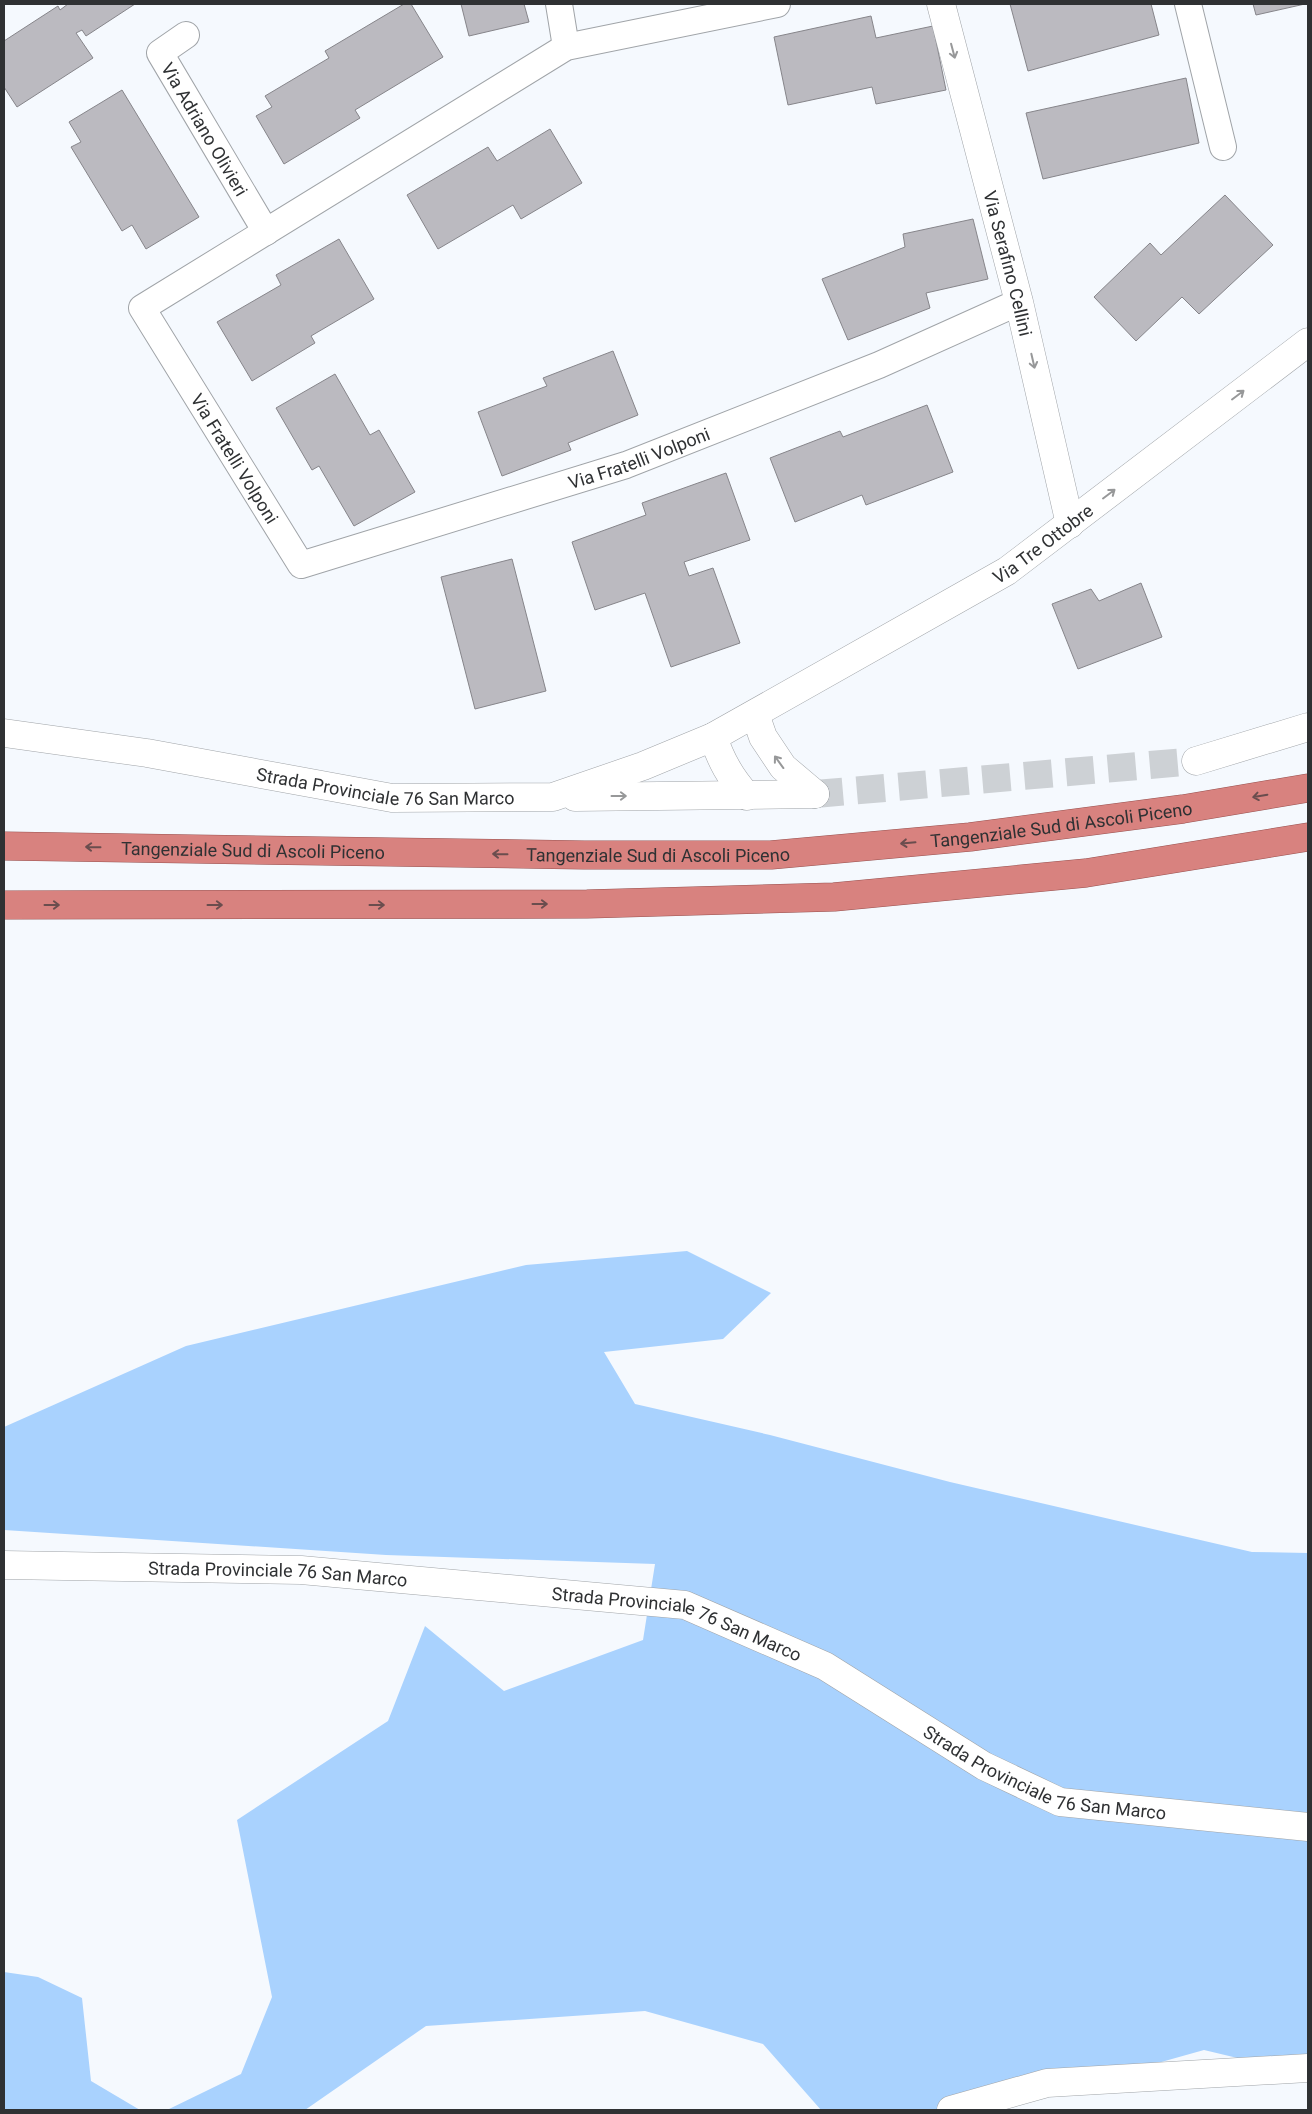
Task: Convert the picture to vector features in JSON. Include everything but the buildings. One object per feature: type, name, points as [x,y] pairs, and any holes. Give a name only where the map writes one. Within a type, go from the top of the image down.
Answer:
[{"type":"highway","name":"Tangenziale Sud di Ascoli Piceno","points":[[4,846],[584,855],[771,855],[970,837],[1183,809],[1308,788]]},
{"type":"highway","points":[[4,905],[587,904],[834,897],[1086,873],[1308,837]]},
{"type":"street","points":[[559,4],[566,47]]},
{"type":"street","name":"Via Fratelli Volponi","points":[[777,4],[566,47],[142,308],[301,565],[626,465],[879,365],[1019,302]]},
{"type":"street","name":"Via Serafino Cellini","points":[[941,4],[1019,302],[1070,524]]},
{"type":"street","points":[[1188,4],[1224,147]]},
{"type":"street","name":"Via Adriano Olivieri","points":[[186,36],[160,53],[266,232]]},
{"type":"street","name":"Via Tre Ottobre","points":[[755,714],[1007,571],[1308,342]]},
{"type":"street","points":[[553,797],[815,794],[783,767],[762,737],[755,714]]},
{"type":"street","name":"Strada Provinciale 76 San Marco","points":[[4,733],[147,753],[392,798],[553,797],[643,766],[713,737],[755,714]]},
{"type":"street","points":[[1196,761],[1308,727]]},
{"type":"street","points":[[713,737],[720,759],[732,779],[747,796]]},
{"type":"street","name":"Strada Provinciale 76 San Marco","points":[[4,1565],[301,1570],[685,1606],[825,1666],[984,1766],[1060,1802],[1308,1827]]},
{"type":"street","points":[[951,2110],[1047,2083],[1308,2068]]},
{"type":"shaded area","points":[[687,1251],[771,1293],[723,1339],[604,1352],[635,1404],[770,1435],[950,1482],[1252,1552],[1308,1553],[1308,2075],[1204,2050],[990,2110],[821,2110],[763,2044],[645,2011],[426,2026],[305,2110],[167,2110],[241,2074],[272,1997],[237,1820],[388,1721],[425,1626],[504,1691],[643,1640],[655,1564],[386,1555],[4,1530],[4,1427],[186,1346],[526,1265]]},
{"type":"shaded area","points":[[4,1972],[38,1977],[82,1998],[91,2081],[140,2110],[4,2110]]},
{"type":"tunnel","points":[[815,794],[1196,761]]}]
